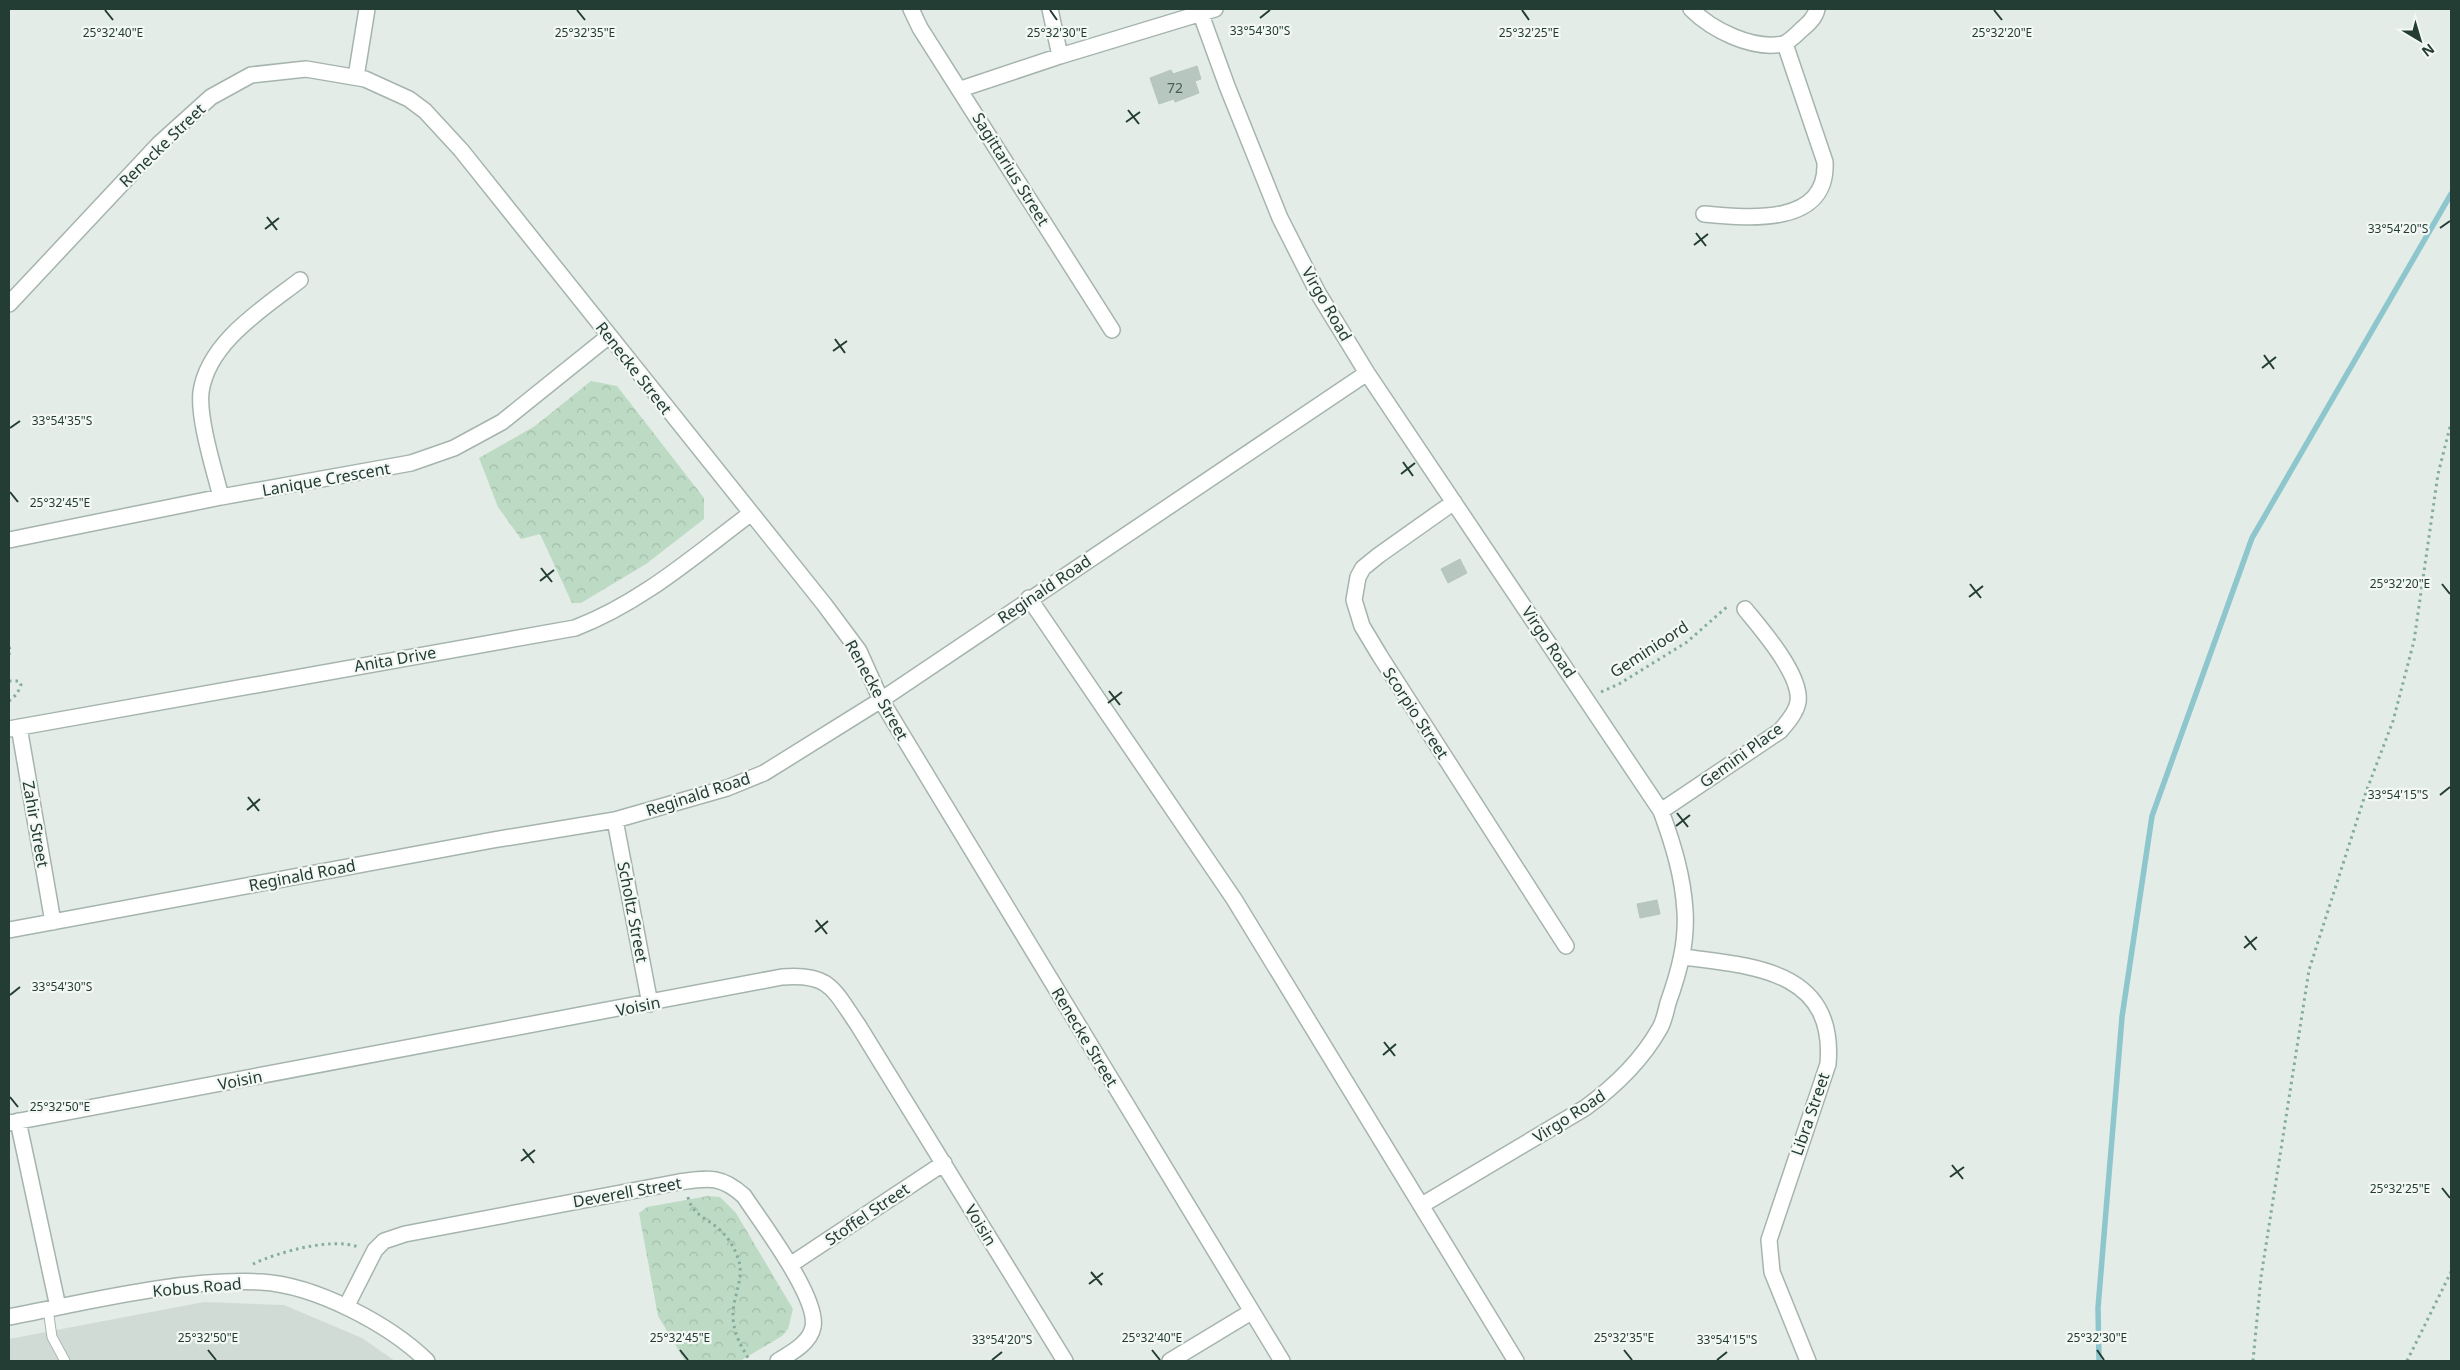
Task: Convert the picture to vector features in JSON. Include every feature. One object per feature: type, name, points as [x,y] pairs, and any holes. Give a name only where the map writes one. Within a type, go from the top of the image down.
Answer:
[{"type":"street","points":[[356,77],[367,9]]},
{"type":"street","name":"Sagittarius Street","points":[[911,9],[920,28],[961,89],[1112,330]]},
{"type":"street","points":[[1050,9],[1060,56]]},
{"type":"street","points":[[961,89],[1200,11],[1216,9]]},
{"type":"street","points":[[1691,9],[1715,27],[1734,37],[1765,45],[1785,44],[1809,24],[1817,9]]},
{"type":"street","name":"Virgo Road","points":[[1200,11],[1280,218],[1318,292],[1367,373],[1661,811],[1676,853],[1682,881],[1686,912],[1684,957],[1660,1028],[1633,1066],[1609,1090],[1585,1108],[1422,1205]]},
{"type":"street","points":[[1704,214],[1736,217],[1789,213],[1808,203],[1822,187],[1825,162],[1785,44]]},
{"type":"street","name":"Renecke Street","points":[[9,304],[160,143],[211,97],[251,75],[306,69],[356,77],[390,89],[425,111],[461,150],[750,514],[824,604],[859,651],[881,700],[1282,1361]]},
{"type":"street","points":[[221,497],[204,425],[201,394],[206,373],[224,346],[245,324],[300,280]]},
{"type":"street","name":"Lanique Crescent","points":[[9,540],[221,497],[411,463],[454,448],[502,422],[609,336]]},
{"type":"street","name":"Reginald Road","points":[[9,930],[493,840],[615,820],[727,788],[764,773],[881,700],[1029,598],[1367,373]]},
{"type":"street","name":"Scorpio Street","points":[[1454,502],[1363,568],[1354,590],[1354,600],[1362,626],[1380,656],[1566,946]]},
{"type":"street","name":"Anita Drive","points":[[14,728],[575,628],[601,618],[640,597],[750,514]]},
{"type":"street","points":[[1029,598],[1234,899],[1516,1361]]},
{"type":"street","name":"Gemini Place","points":[[1661,811],[1780,731],[1792,715],[1798,701],[1796,687],[1780,655],[1745,609]]},
{"type":"street","name":"Zahir Street","points":[[14,728],[53,922]]},
{"type":"street","name":"Scholtz Street","points":[[615,820],[650,1004]]},
{"type":"street","name":"Libra Street","points":[[1684,957],[1750,966],[1778,975],[1807,992],[1826,1027],[1829,1046],[1828,1064],[1769,1240],[1772,1272],[1808,1361]]},
{"type":"street","name":"Voisin","points":[[14,1122],[650,1004],[782,977],[813,977],[828,984],[858,1025],[1065,1361]]},
{"type":"street","points":[[14,1122],[53,1308]]},
{"type":"street","name":"Stoffel Street","points":[[790,1265],[944,1163]]},
{"type":"street","name":"Deverell Street","points":[[346,1307],[374,1250],[384,1241],[404,1234],[686,1181],[704,1178],[721,1180],[734,1187],[744,1196],[790,1265],[812,1307],[813,1324],[808,1338],[778,1361]]},
{"type":"street","name":"Kobus Road","points":[[9,1317],[172,1288],[220,1282],[263,1282],[291,1287],[346,1307],[387,1329],[428,1361]]},
{"type":"street","points":[[1170,1361],[1251,1312]]},
{"type":"lane","points":[[53,1308],[52,1338],[66,1361]]},
{"type":"path","points":[[2253,1361],[2261,1278],[2309,970],[2366,792],[2392,721],[2414,641],[2438,474],[2451,423]]},
{"type":"path","name":"Geminioord","points":[[1586,698],[1620,684],[1687,642],[1729,606],[1737,603],[1745,609]]},
{"type":"path","points":[[9,647],[11,652],[9,654]]},
{"type":"path","points":[[9,681],[19,681],[21,685],[17,694],[9,700]]},
{"type":"path","points":[[686,1181],[690,1204],[701,1217],[718,1228],[728,1240],[739,1260],[741,1279],[735,1299],[734,1322],[737,1339],[750,1361]]},
{"type":"path","points":[[2407,1361],[2451,1272]]},
{"type":"shaded area","points":[[204,1302],[284,1305],[362,1338],[395,1361],[9,1361],[9,1339]]},
{"type":"green space","points":[[591,381],[617,386],[704,498],[704,519],[646,564],[581,603],[572,603],[540,534],[521,539],[498,507],[479,458],[535,426]]},
{"type":"green space","points":[[708,1196],[720,1197],[736,1213],[793,1309],[788,1329],[782,1336],[740,1361],[685,1361],[658,1316],[639,1213],[647,1207]]},
{"type":"building","points":[[1197,66],[1201,79],[1195,81],[1199,93],[1175,102],[1174,99],[1159,104],[1150,78],[1171,70],[1173,74]]},
{"type":"building","points":[[1460,559],[1467,573],[1448,583],[1441,569]]},
{"type":"building","points":[[1657,900],[1660,914],[1640,918],[1637,904]]},
{"type":"waterway","points":[[2099,1361],[2098,1308],[2122,1017],[2152,816],[2252,538],[2451,194]]}]
